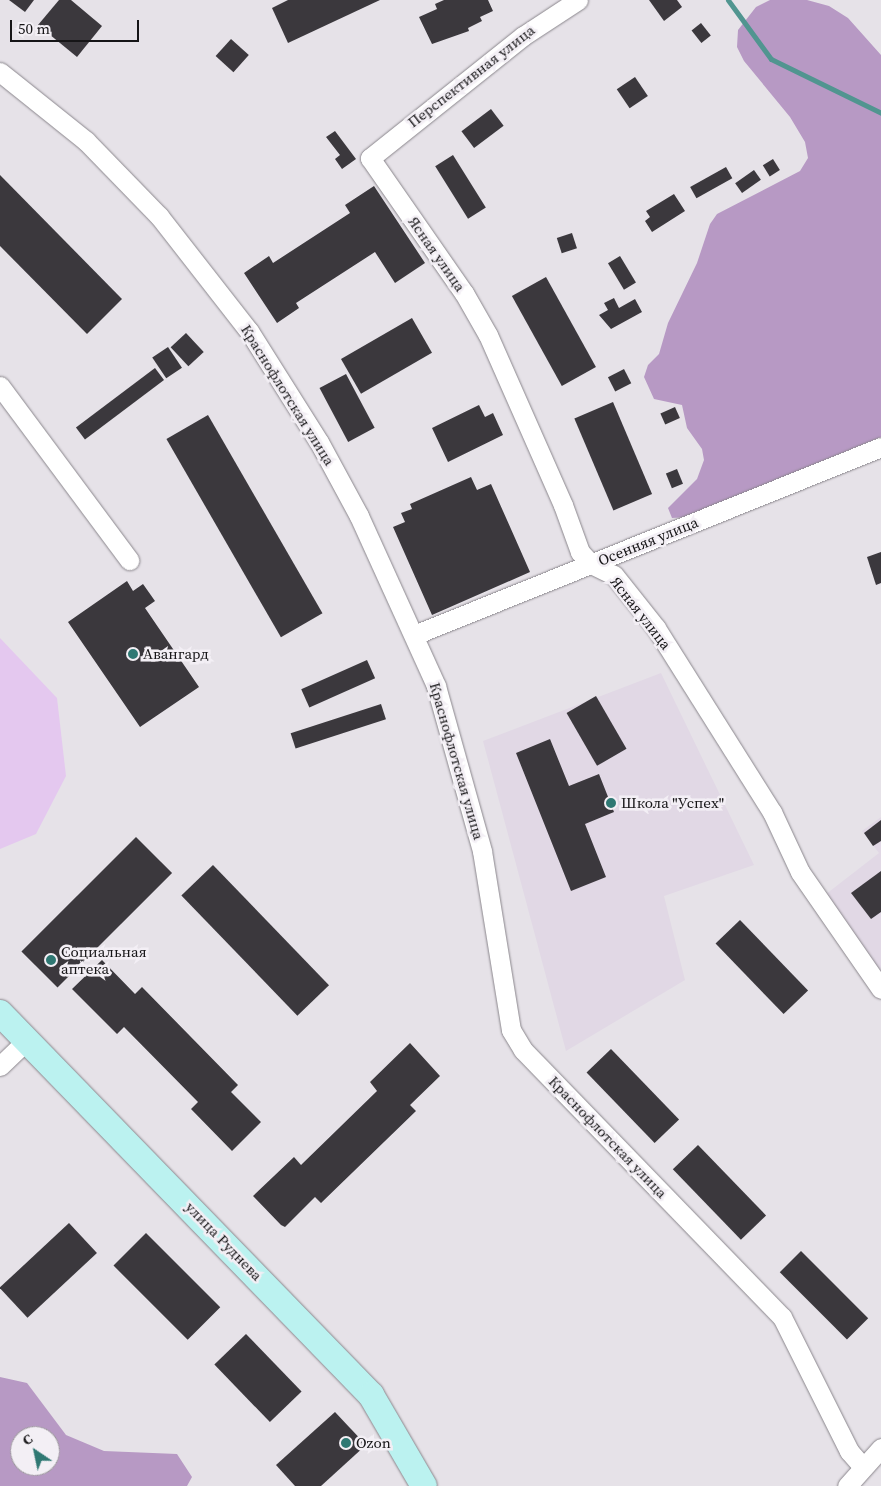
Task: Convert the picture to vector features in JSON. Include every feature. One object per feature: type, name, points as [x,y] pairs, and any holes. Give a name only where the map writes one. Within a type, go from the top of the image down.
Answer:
[{"type":"main road","name":"улица Руднева","points":[[0,1013],[371,1395],[424,1486]]},
{"type":"street","name":"Перспективная улица","points":[[370,158],[523,36],[578,0]]},
{"type":"street","name":"Краснофлотская улица","points":[[0,72],[86,141],[159,216],[249,331],[319,442],[359,516],[436,686],[482,851],[511,1030],[523,1050],[782,1317],[849,1451],[863,1467]]},
{"type":"street","name":"Ясная улица","points":[[370,158],[464,293],[488,335],[563,504],[573,536],[591,564],[614,575],[656,628],[772,812],[800,872],[881,989]]},
{"type":"street","points":[[0,386],[128,560]]},
{"type":"street","name":"Осенняя улица","points":[[414,634],[881,447]]},
{"type":"street","points":[[0,1066],[27,1040]]},
{"type":"street","points":[[847,1486],[881,1448]]},
{"type":"shaded area","points":[[770,0],[807,0],[829,6],[848,18],[881,55],[881,437],[688,517],[672,518],[668,508],[697,479],[704,460],[702,449],[687,428],[682,405],[654,399],[644,377],[648,365],[659,354],[668,323],[697,263],[710,224],[717,214],[800,171],[808,158],[805,142],[790,117],[744,61],[737,47],[738,30],[756,7]]},
{"type":"shaded area","points":[[0,638],[57,698],[66,776],[36,834],[0,849]]},
{"type":"shaded area","name":"Школа \"Успех\"","points":[[661,673],[754,865],[664,896],[685,980],[566,1051],[483,741]]},
{"type":"shaded area","points":[[881,817],[881,986],[821,898],[879,853],[862,831]]},
{"type":"shaded area","points":[[0,1377],[27,1383],[59,1426],[10,1426],[10,1476],[60,1476],[60,1427],[66,1435],[104,1451],[177,1454],[192,1477],[187,1486],[0,1486]]},
{"type":"building","points":[[9,0],[34,0],[25,12]]},
{"type":"building","points":[[59,0],[71,0],[102,26],[77,57],[38,25]]},
{"type":"building","points":[[288,0],[380,0],[288,43],[272,8]]},
{"type":"building","points":[[444,0],[488,0],[493,11],[480,17],[482,21],[468,28],[469,31],[432,44],[419,17],[437,9],[435,4]]},
{"type":"building","points":[[649,0],[677,0],[682,7],[664,21]]},
{"type":"building","points":[[701,23],[711,36],[701,43],[692,30]]},
{"type":"building","points":[[231,39],[249,55],[233,72],[216,56]]},
{"type":"building","points":[[635,77],[648,96],[630,108],[617,89]]},
{"type":"building","points":[[491,109],[504,126],[474,148],[461,131]]},
{"type":"building","points":[[335,131],[356,159],[342,169],[335,159],[340,155],[326,137]]},
{"type":"building","points":[[453,155],[486,208],[468,219],[435,166]]},
{"type":"building","points":[[773,159],[780,170],[770,176],[763,165]]},
{"type":"building","points":[[726,167],[732,178],[696,198],[690,187]]},
{"type":"building","points":[[754,170],[761,180],[742,193],[735,183]]},
{"type":"building","points":[[0,175],[122,299],[87,334],[0,246]]},
{"type":"building","points":[[374,186],[425,263],[395,283],[375,252],[296,303],[299,308],[277,323],[244,273],[269,256],[273,263],[350,213],[345,205]]},
{"type":"building","points":[[674,194],[685,211],[652,232],[645,221],[650,217],[646,211]]},
{"type":"building","points":[[572,233],[577,248],[562,253],[557,238]]},
{"type":"building","points":[[620,256],[636,283],[624,290],[608,263]]},
{"type":"building","points":[[546,277],[596,367],[562,386],[512,296]]},
{"type":"building","points":[[614,298],[619,308],[635,299],[642,312],[611,329],[599,315],[608,310],[604,303]]},
{"type":"building","points":[[412,318],[432,353],[361,394],[341,359]]},
{"type":"building","points":[[186,333],[204,352],[188,366],[171,347]]},
{"type":"building","points":[[168,347],[182,368],[166,378],[152,358]]},
{"type":"building","points":[[155,368],[164,380],[85,440],[76,428]]},
{"type":"building","points":[[624,369],[631,383],[615,391],[608,377]]},
{"type":"building","points":[[346,374],[375,428],[348,442],[320,388]]},
{"type":"building","points":[[613,402],[652,494],[613,510],[574,418]]},
{"type":"building","points":[[479,405],[485,417],[493,413],[503,435],[448,462],[432,428]]},
{"type":"building","points":[[675,407],[680,418],[665,424],[660,414]]},
{"type":"building","points":[[208,415],[323,613],[281,637],[166,439]]},
{"type":"building","points":[[677,469],[683,484],[672,488],[666,473]]},
{"type":"building","points":[[471,477],[477,490],[491,484],[530,572],[432,615],[393,527],[405,522],[401,513],[412,509],[410,504]]},
{"type":"building","points":[[881,552],[881,583],[876,585],[867,557]]},
{"type":"building","name":"Авангард","points":[[127,581],[133,591],[143,584],[155,601],[145,608],[199,687],[140,727],[68,622]]},
{"type":"building","points":[[367,660],[375,678],[309,708],[301,689]]},
{"type":"building","points":[[596,696],[626,749],[597,766],[567,713]]},
{"type":"building","points":[[381,704],[386,719],[296,749],[291,733]]},
{"type":"building","points":[[550,739],[569,786],[599,774],[614,812],[585,824],[606,877],[571,891],[516,753]]},
{"type":"building","points":[[881,820],[881,841],[873,846],[864,833]]},
{"type":"building","points":[[136,837],[172,873],[58,988],[21,952]]},
{"type":"building","points":[[213,865],[329,985],[297,1016],[181,896]]},
{"type":"building","points":[[881,871],[881,912],[871,919],[851,893]]},
{"type":"building","points":[[740,920],[808,990],[784,1014],[716,944]]},
{"type":"building","points":[[102,960],[135,994],[142,987],[238,1085],[231,1092],[261,1122],[232,1151],[191,1109],[198,1102],[124,1027],[117,1034],[72,989]]},
{"type":"building","points":[[410,1043],[440,1076],[410,1105],[416,1111],[321,1203],[315,1197],[285,1227],[281,1225],[253,1196],[294,1157],[301,1165],[377,1091],[370,1082]]},
{"type":"building","points":[[611,1049],[679,1119],[655,1143],[587,1073]]},
{"type":"building","points":[[698,1145],[766,1215],[741,1240],[673,1169]]},
{"type":"building","points":[[69,1223],[97,1253],[27,1318],[0,1287]]},
{"type":"building","points":[[146,1233],[220,1307],[188,1340],[113,1266]]},
{"type":"building","points":[[801,1251],[868,1318],[847,1339],[780,1272]]},
{"type":"building","points":[[246,1334],[302,1392],[270,1422],[214,1365]]},
{"type":"building","points":[[335,1412],[366,1445],[321,1486],[295,1486],[276,1465]]},
{"type":"waterway","points":[[728,0],[771,59],[881,113]]},
{"type":"place","name":"Авангард","points":[[133,654]]},
{"type":"place","name":"Школа \"Успех\"","points":[[611,803]]},
{"type":"place","name":"Социальная аптека","points":[[51,960]]},
{"type":"place","name":"Ozon","points":[[346,1443]]}]
